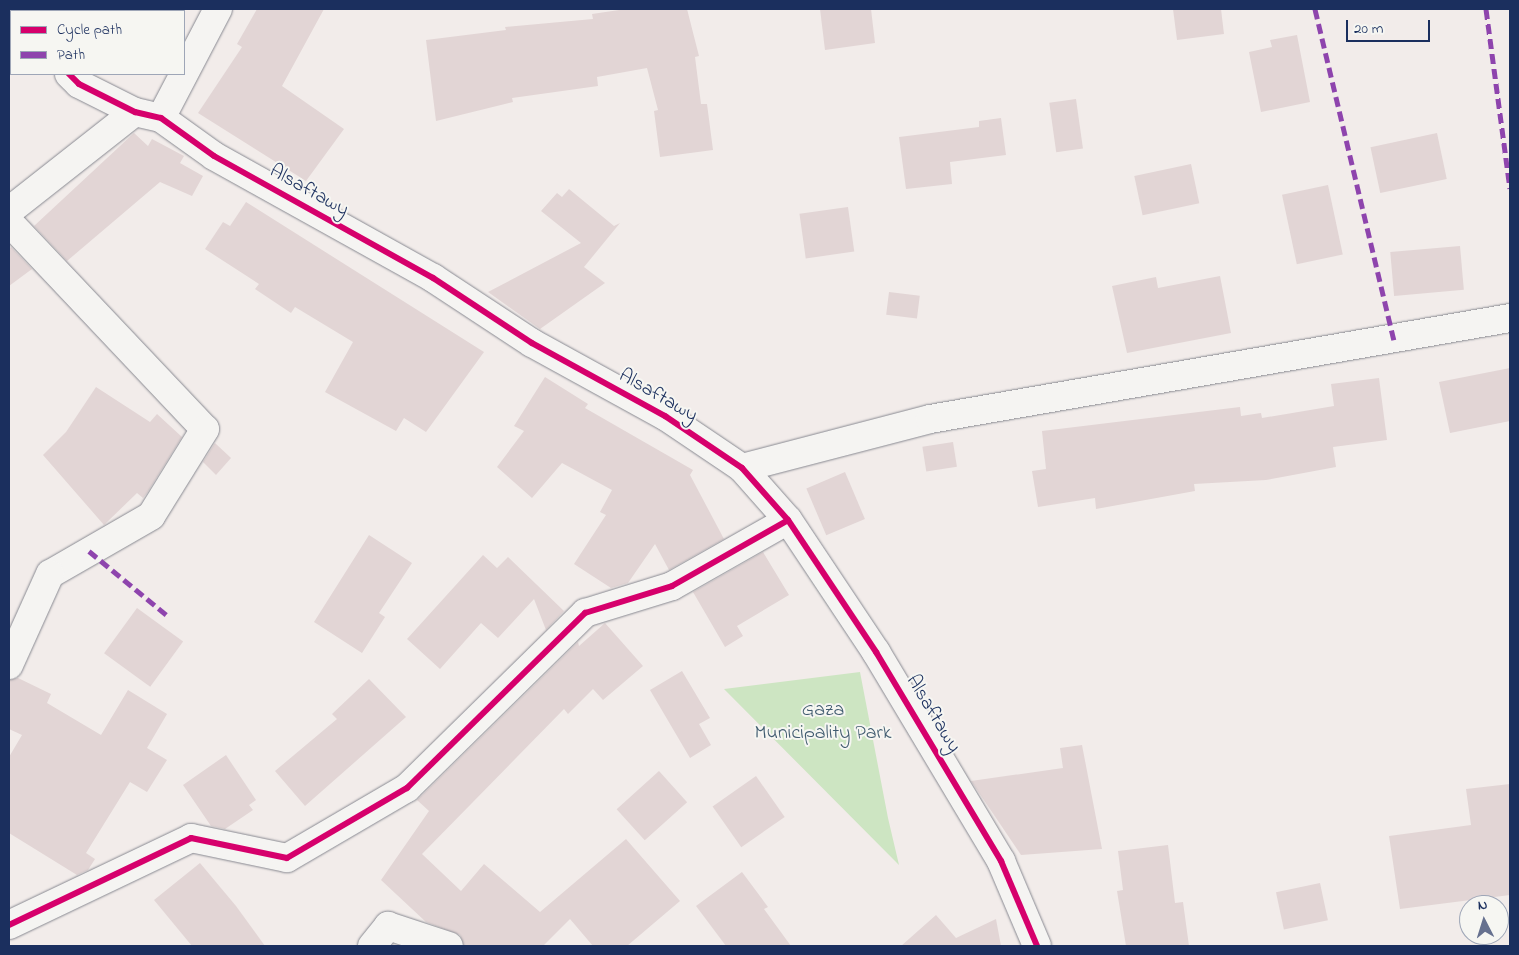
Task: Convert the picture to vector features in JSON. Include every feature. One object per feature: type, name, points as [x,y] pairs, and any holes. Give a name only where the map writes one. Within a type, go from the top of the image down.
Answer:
[{"type":"street","points":[[185,72],[218,9]]},
{"type":"street","name":"Alsaftawy","points":[[70,75],[79,84],[135,112],[161,118],[214,156],[433,278],[532,344],[665,416],[742,468],[788,520],[876,652],[1001,861],[1037,946]]},
{"type":"street","points":[[161,118],[183,75]]},
{"type":"street","points":[[9,211],[135,112]]},
{"type":"street","points":[[9,222],[205,429],[150,516],[50,574],[9,665]]},
{"type":"street","points":[[742,468],[930,419],[1510,318]]},
{"type":"street","points":[[9,926],[191,838],[287,858],[407,788],[585,613],[672,586],[788,520]]},
{"type":"street","points":[[372,946],[388,926],[449,946]]},
{"type":"green space","name":"Gaza Municipality Park","points":[[860,672],[888,818],[899,865],[724,689]]},
{"type":"building","points":[[257,9],[324,9],[282,86],[344,129],[306,181],[198,113],[242,47],[237,44]]},
{"type":"building","points":[[626,9],[687,9],[699,56],[695,57],[701,104],[707,104],[713,150],[660,157],[654,111],[658,110],[647,68],[597,77],[598,86],[512,98],[513,102],[436,121],[426,40],[506,30],[505,27],[593,19],[592,14]]},
{"type":"building","points":[[820,9],[871,9],[875,43],[825,50]]},
{"type":"building","points":[[1173,9],[1221,9],[1224,34],[1177,40]]},
{"type":"building","points":[[1297,35],[1310,102],[1261,112],[1249,52],[1272,47],[1270,40]]},
{"type":"building","points":[[1076,99],[1083,149],[1056,152],[1049,103]]},
{"type":"building","points":[[1001,118],[1006,155],[950,162],[952,184],[906,189],[899,137],[979,127],[979,121]]},
{"type":"building","points":[[134,133],[148,146],[152,139],[184,156],[180,163],[203,176],[192,196],[160,182],[67,261],[34,226]]},
{"type":"building","points":[[1437,133],[1447,179],[1380,193],[1370,147]]},
{"type":"building","points":[[1191,164],[1199,203],[1143,215],[1134,176]]},
{"type":"building","points":[[1328,185],[1343,254],[1297,264],[1282,195]]},
{"type":"building","points":[[569,189],[614,226],[620,223],[584,267],[605,283],[540,329],[488,292],[581,243],[541,211],[557,193],[562,197]]},
{"type":"building","points":[[246,202],[484,352],[426,432],[404,418],[396,431],[325,392],[353,342],[295,307],[291,313],[255,289],[259,284],[205,249],[223,222],[230,226]]},
{"type":"building","points":[[848,207],[854,252],[806,258],[799,214]]},
{"type":"building","points":[[1460,246],[1464,290],[1394,296],[1390,252]]},
{"type":"building","points":[[11,247],[32,269],[9,286],[9,249]]},
{"type":"building","points":[[1220,276],[1231,333],[1127,353],[1112,286],[1156,277],[1158,288]]},
{"type":"building","points":[[889,292],[920,296],[917,319],[886,315]]},
{"type":"building","points":[[1510,368],[1510,421],[1450,433],[1439,382]]},
{"type":"building","points":[[545,377],[588,404],[585,408],[693,470],[690,475],[724,539],[669,570],[655,544],[628,583],[611,588],[574,564],[606,515],[600,512],[612,490],[562,463],[532,498],[497,467],[524,431],[514,426]]},
{"type":"building","points":[[1379,378],[1387,440],[1333,447],[1336,467],[1266,480],[1194,484],[1195,491],[1096,509],[1095,498],[1038,507],[1032,471],[1046,469],[1042,431],[1240,407],[1241,416],[1261,413],[1262,418],[1334,406],[1331,384]]},
{"type":"building","points":[[96,387],[150,422],[157,414],[182,437],[143,498],[137,493],[104,525],[43,455],[66,432]]},
{"type":"building","points":[[953,442],[957,467],[926,472],[922,447]]},
{"type":"building","points":[[215,443],[231,458],[216,475],[203,462]]},
{"type":"building","points":[[845,472],[865,519],[826,535],[806,488]]},
{"type":"building","points":[[369,535],[412,563],[379,613],[385,617],[362,653],[314,622]]},
{"type":"building","points":[[763,552],[789,595],[737,626],[743,636],[725,647],[693,592]]},
{"type":"building","points":[[483,555],[497,568],[508,557],[564,611],[546,630],[534,599],[498,638],[481,623],[440,669],[407,639]]},
{"type":"building","points":[[137,608],[183,642],[150,687],[104,653]]},
{"type":"building","points":[[605,623],[643,666],[603,700],[593,689],[568,714],[564,709],[422,854],[461,891],[484,864],[540,912],[626,839],[680,901],[627,946],[593,946],[570,919],[543,946],[464,946],[460,935],[426,922],[381,880],[429,811],[417,800],[578,642],[579,646]]},
{"type":"building","points":[[682,671],[710,718],[699,724],[711,745],[690,758],[650,690]]},
{"type":"building","points":[[18,678],[51,694],[47,703],[101,735],[128,690],[167,714],[147,748],[167,760],[147,792],[130,782],[86,853],[95,859],[88,870],[77,875],[9,833],[9,757],[22,735],[9,729],[9,680]]},
{"type":"building","points":[[369,679],[406,717],[305,806],[275,771],[337,719],[332,714]]},
{"type":"building","points":[[1082,745],[1102,849],[1021,855],[971,781],[1063,768],[1060,748]]},
{"type":"building","points":[[226,755],[256,800],[249,805],[253,810],[225,829],[211,826],[183,785]]},
{"type":"building","points":[[659,771],[687,802],[645,840],[617,809]]},
{"type":"building","points":[[756,776],[785,817],[741,847],[713,806]]},
{"type":"building","points":[[1510,784],[1510,895],[1459,895],[1459,901],[1400,909],[1389,836],[1471,825],[1466,789]]},
{"type":"building","points":[[1168,845],[1175,903],[1183,902],[1189,946],[1126,946],[1117,891],[1123,890],[1118,851]]},
{"type":"building","points":[[200,863],[236,906],[265,946],[192,946],[154,900]]},
{"type":"building","points":[[742,872],[768,907],[764,909],[791,946],[726,946],[696,906]]},
{"type":"building","points":[[1320,883],[1328,920],[1284,930],[1276,892]]},
{"type":"building","points":[[936,915],[956,938],[996,919],[1001,946],[901,946]]},
{"type":"marked path","points":[[1315,9],[1394,340]]},
{"type":"marked path","points":[[1486,9],[1510,188]]},
{"type":"marked path","points":[[89,551],[169,617]]},
{"type":"cycle path","points":[[70,75],[79,84],[135,112],[161,118],[214,156],[433,278],[532,343],[665,416],[742,468],[788,520],[876,652],[1001,861],[1037,946]]},
{"type":"cycle path","points":[[9,925],[191,838],[287,858],[407,788],[585,613],[672,586],[788,520]]}]
